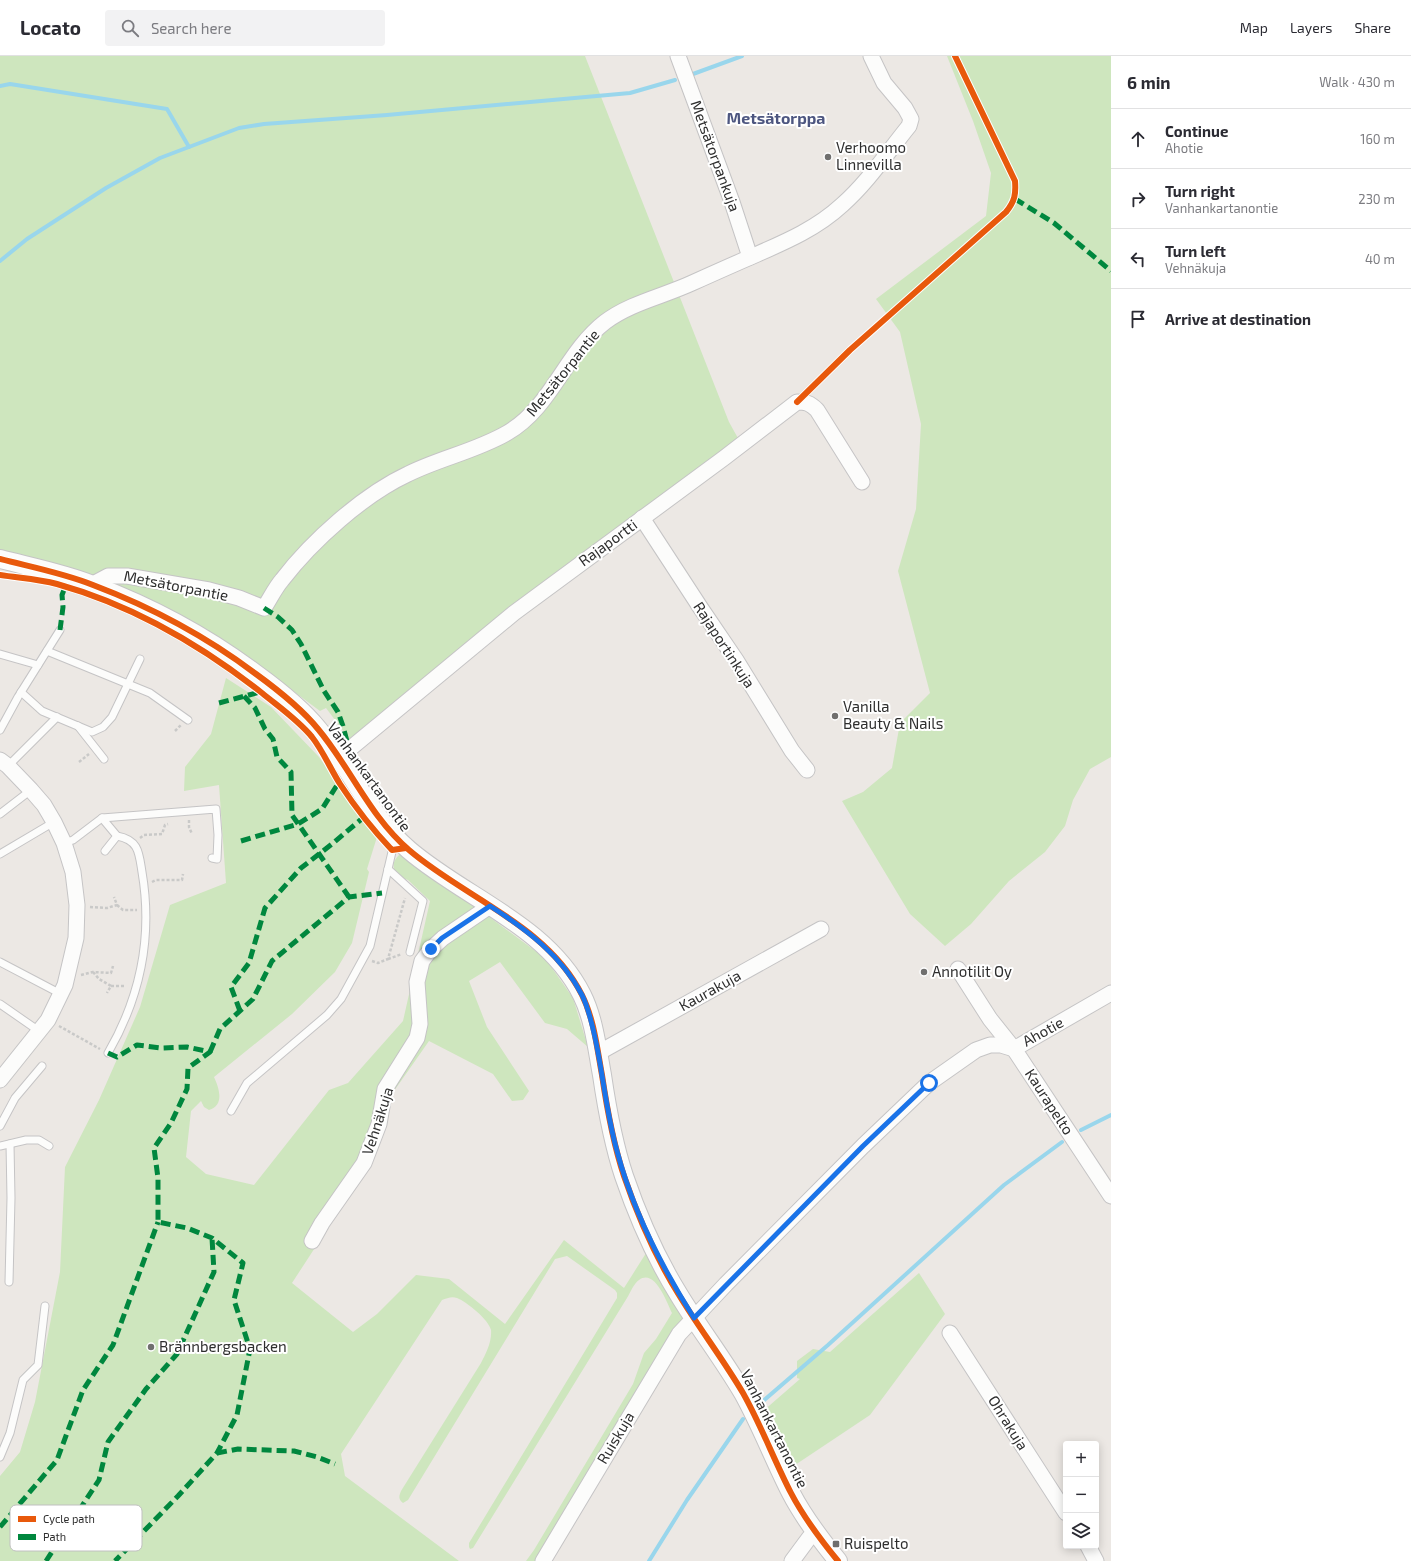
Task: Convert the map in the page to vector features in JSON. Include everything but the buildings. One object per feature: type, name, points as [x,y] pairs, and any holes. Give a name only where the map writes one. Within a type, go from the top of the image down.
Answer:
[{"type":"street","name":"Metsätorpankuja","points":[[678,56],[732,202],[750,257]]},
{"type":"street","name":"Metsätorpantie","points":[[93,584],[108,576],[128,576],[209,590],[239,598],[264,608],[281,581],[301,558],[321,538],[363,502],[385,486],[428,465],[492,441],[510,432],[525,420],[539,406],[553,388],[579,348],[594,331],[607,321],[630,308],[669,293],[788,241],[816,226],[841,207],[857,191],[909,126],[911,119],[905,108],[884,83],[871,56]]},
{"type":"street","name":"Rajaportti","points":[[340,757],[495,628],[797,402],[806,402],[817,410],[862,482]]},
{"type":"street","name":"Rajaportinkuja","points":[[642,518],[700,608],[736,660],[792,751],[808,770]]},
{"type":"street","name":"Vanhankartanontie","points":[[0,560],[93,584],[143,606],[176,623],[232,656],[271,685],[295,705],[315,725],[340,757],[366,800],[386,826],[406,848],[437,872],[516,923],[554,956],[570,975],[582,996],[590,1016],[598,1053],[610,1127],[624,1175],[639,1216],[661,1264],[694,1318],[726,1364],[744,1395],[760,1425],[789,1490],[815,1534],[838,1561]]},
{"type":"street","points":[[0,1080],[48,1020],[66,985],[76,938],[77,905],[73,872],[64,843],[54,822],[44,806],[31,790],[4,763]]},
{"type":"street","name":"Vehnäkuja","points":[[312,1241],[322,1223],[364,1163],[379,1124],[386,1089],[417,1038],[420,1024],[417,982],[422,962],[431,949],[442,938],[490,906]]},
{"type":"street","name":"Kaurakuja","points":[[598,1053],[821,929]]},
{"type":"street","name":"Kaurapelto","points":[[958,969],[990,1019],[1014,1048],[1111,1196]]},
{"type":"street","name":"Ahotie","points":[[694,1318],[868,1141],[929,1083],[976,1050],[990,1045],[1001,1044],[1014,1048],[1111,994]]},
{"type":"street","points":[[976,1050],[986,1034],[990,1019]]},
{"type":"street","name":"Ruiskuja","points":[[543,1561],[679,1334],[694,1318]]},
{"type":"street","name":"Ohrakuja","points":[[950,1333],[1063,1508]]},
{"type":"street","points":[[792,1561],[809,1538],[815,1534]]},
{"type":"street","points":[[1090,1549],[1096,1561]]},
{"type":"lane","points":[[0,730],[21,692],[60,630]]},
{"type":"lane","points":[[47,651],[150,692],[188,720]]},
{"type":"lane","points":[[0,654],[38,665]]},
{"type":"lane","points":[[21,692],[42,711],[92,732],[102,727],[112,717],[140,660]]},
{"type":"lane","points":[[4,763],[57,717]]},
{"type":"lane","points":[[78,726],[104,759]]},
{"type":"lane","points":[[0,814],[31,790]]},
{"type":"lane","points":[[64,843],[73,840],[102,818],[216,809],[216,859],[212,858]]},
{"type":"lane","points":[[102,818],[117,836],[125,838],[135,844],[144,885],[146,910],[145,945],[137,986],[121,1030],[108,1053]]},
{"type":"lane","points":[[0,854],[54,822]]},
{"type":"lane","points":[[105,851],[117,836]]},
{"type":"lane","points":[[231,1111],[247,1083],[327,1015],[341,999],[370,946],[396,837]]},
{"type":"lane","points":[[388,869],[422,901],[410,952]]},
{"type":"lane","points":[[0,962],[61,994]]},
{"type":"lane","points":[[0,1004],[39,1031]]},
{"type":"lane","points":[[0,1126],[15,1098],[42,1066]]},
{"type":"lane","points":[[0,1146],[26,1140],[39,1140],[49,1146]]},
{"type":"lane","points":[[9,1282],[11,1198],[10,1144]]},
{"type":"lane","points":[[0,1457],[10,1433],[23,1380],[38,1365],[45,1306]]},
{"type":"path","points":[[189,811],[187,822],[192,834]]},
{"type":"path","points":[[187,822],[217,822]]},
{"type":"path","points":[[133,843],[144,835],[162,834],[165,825],[172,824]]},
{"type":"path","points":[[144,885],[156,880],[182,880],[183,874]]},
{"type":"path","points":[[388,959],[408,887]]},
{"type":"path","points":[[114,897],[117,905],[123,910],[146,910]]},
{"type":"path","points":[[84,907],[107,908],[117,905]]},
{"type":"path","points":[[363,959],[378,963],[410,952]]},
{"type":"path","points":[[75,978],[93,972],[111,973],[112,966]]},
{"type":"path","points":[[93,972],[99,979],[111,986],[137,986]]},
{"type":"path","points":[[107,993],[111,986]]},
{"type":"path","points":[[54,1024],[108,1053]]},
{"type":"green space","points":[[0,56],[585,56],[729,422],[739,440],[350,740],[326,708],[320,711],[234,647],[121,587],[0,550]]},
{"type":"green space","points":[[947,56],[1111,56],[1111,757],[1090,769],[1073,800],[1065,826],[1045,852],[1009,881],[971,924],[945,946],[910,914],[842,801],[863,792],[892,768],[900,723],[930,693],[898,571],[916,509],[921,424],[900,332],[876,299],[986,216],[991,173],[973,121]]},
{"type":"green space","points":[[226,678],[271,707],[319,757],[358,813],[377,837],[367,869],[369,872],[352,943],[335,972],[292,1014],[214,1077],[218,1086],[219,1100],[214,1108],[209,1110],[204,1107],[201,1101],[191,1111],[186,1157],[206,1174],[254,1185],[329,1090],[348,1083],[403,1021],[430,901],[408,880],[400,876],[394,870],[394,863],[399,855],[406,856],[545,958],[573,998],[588,1047],[567,1029],[545,1023],[500,962],[469,981],[487,1027],[529,1091],[523,1100],[512,1101],[493,1074],[429,1041],[387,1101],[374,1157],[292,1283],[353,1332],[377,1314],[416,1275],[449,1279],[505,1324],[564,1240],[624,1288],[648,1250],[684,1316],[683,1321],[540,1561],[526,1561],[633,1384],[644,1353],[656,1339],[672,1313],[664,1295],[655,1283],[650,1279],[645,1278],[635,1283],[473,1548],[470,1549],[469,1543],[617,1298],[617,1293],[615,1290],[567,1256],[555,1259],[408,1500],[403,1503],[400,1500],[399,1496],[401,1491],[481,1363],[490,1343],[491,1330],[486,1321],[466,1303],[455,1297],[442,1300],[341,1454],[345,1476],[459,1561],[0,1561],[0,1476],[20,1452],[35,1402],[60,1272],[65,1167],[99,1100],[140,1007],[170,905],[226,883],[219,785],[184,791],[185,767],[211,734]]},
{"type":"green space","points":[[919,1273],[945,1314],[870,1415],[789,1469],[762,1412],[800,1379],[797,1378],[797,1361],[813,1349],[830,1352]]},
{"type":"waterway","points":[[693,74],[742,56]]},
{"type":"waterway","points":[[0,261],[27,239],[106,188],[160,158],[239,128],[264,124],[387,115],[630,93],[675,80]]},
{"type":"waterway","points":[[0,86],[10,84],[167,109],[189,147]]},
{"type":"waterway","points":[[1081,1130],[1111,1115]]},
{"type":"waterway","points":[[762,1402],[828,1345],[1004,1185],[1062,1142]]},
{"type":"waterway","points":[[649,1561],[687,1500],[743,1419]]},
{"type":"marked path","points":[[1015,199],[1054,223],[1111,271]]},
{"type":"marked path","points":[[60,630],[63,607],[62,595],[65,587]]},
{"type":"marked path","points":[[264,608],[278,617],[292,630],[301,644],[324,691],[338,712],[349,749]]},
{"type":"marked path","points":[[219,703],[260,692]]},
{"type":"marked path","points":[[244,696],[255,708],[265,729],[273,739],[277,757],[291,772],[292,815],[349,897]]},
{"type":"marked path","points":[[241,841],[298,824],[322,809],[339,782]]},
{"type":"marked path","points":[[240,1011],[231,987],[249,963],[265,908],[301,868],[364,817]]},
{"type":"marked path","points":[[210,1052],[220,1029],[253,999],[272,961],[349,897],[382,893]]},
{"type":"marked path","points":[[108,1053],[117,1057],[137,1045],[161,1048],[187,1047],[210,1052],[188,1068],[187,1089],[171,1123],[154,1148],[158,1178],[158,1222],[187,1228],[212,1238],[243,1263],[234,1300],[250,1349],[237,1415],[217,1453],[142,1533]]},
{"type":"marked path","points":[[19,1505],[57,1460],[83,1390],[113,1345],[158,1222]]},
{"type":"marked path","points":[[83,1505],[99,1480],[108,1442],[146,1389],[177,1354],[214,1272],[212,1238]]},
{"type":"marked path","points":[[217,1453],[238,1449],[294,1451],[317,1457],[335,1464]]},
{"type":"marked path","points":[[0,1527],[10,1515]]},
{"type":"marked path","points":[[46,1561],[53,1551]]},
{"type":"marked path","points":[[115,1561],[125,1551]]},
{"type":"cycle path","points":[[797,402],[850,350],[1006,212],[1013,201],[1015,194],[1015,181],[955,56]]},
{"type":"cycle path","points":[[0,559],[70,577],[136,603],[198,635],[237,660],[273,686],[318,729],[383,823],[395,837],[431,867],[527,931],[548,950],[567,971],[582,995],[595,1034],[608,1113],[614,1139],[624,1176],[641,1222],[663,1267],[679,1295],[743,1393],[801,1511],[838,1561]]},
{"type":"cycle path","points":[[0,575],[57,584],[112,603],[165,628],[239,675],[301,725],[312,737],[346,793],[364,818],[392,850],[406,848]]},
{"type":"place","name":"Verhoomo Linnevilla","points":[[828,157]]},
{"type":"place","name":"Vanilla Beauty & Nails","points":[[835,716]]},
{"type":"place","name":"Annotilit Oy","points":[[924,972]]},
{"type":"place","name":"Brännbergsbacken","points":[[151,1347]]},
{"type":"place","name":"Ruispelto","points":[[836,1544]]},
{"type":"district","name":"Metsätorppa","points":[[776,118]]},
{"type":"route","points":[[431,949],[442,938],[490,906],[516,923],[534,938],[562,965],[570,975],[582,996],[590,1016],[597,1047],[610,1127],[624,1175],[639,1216],[661,1264],[694,1318],[863,1146],[929,1083]]}]
